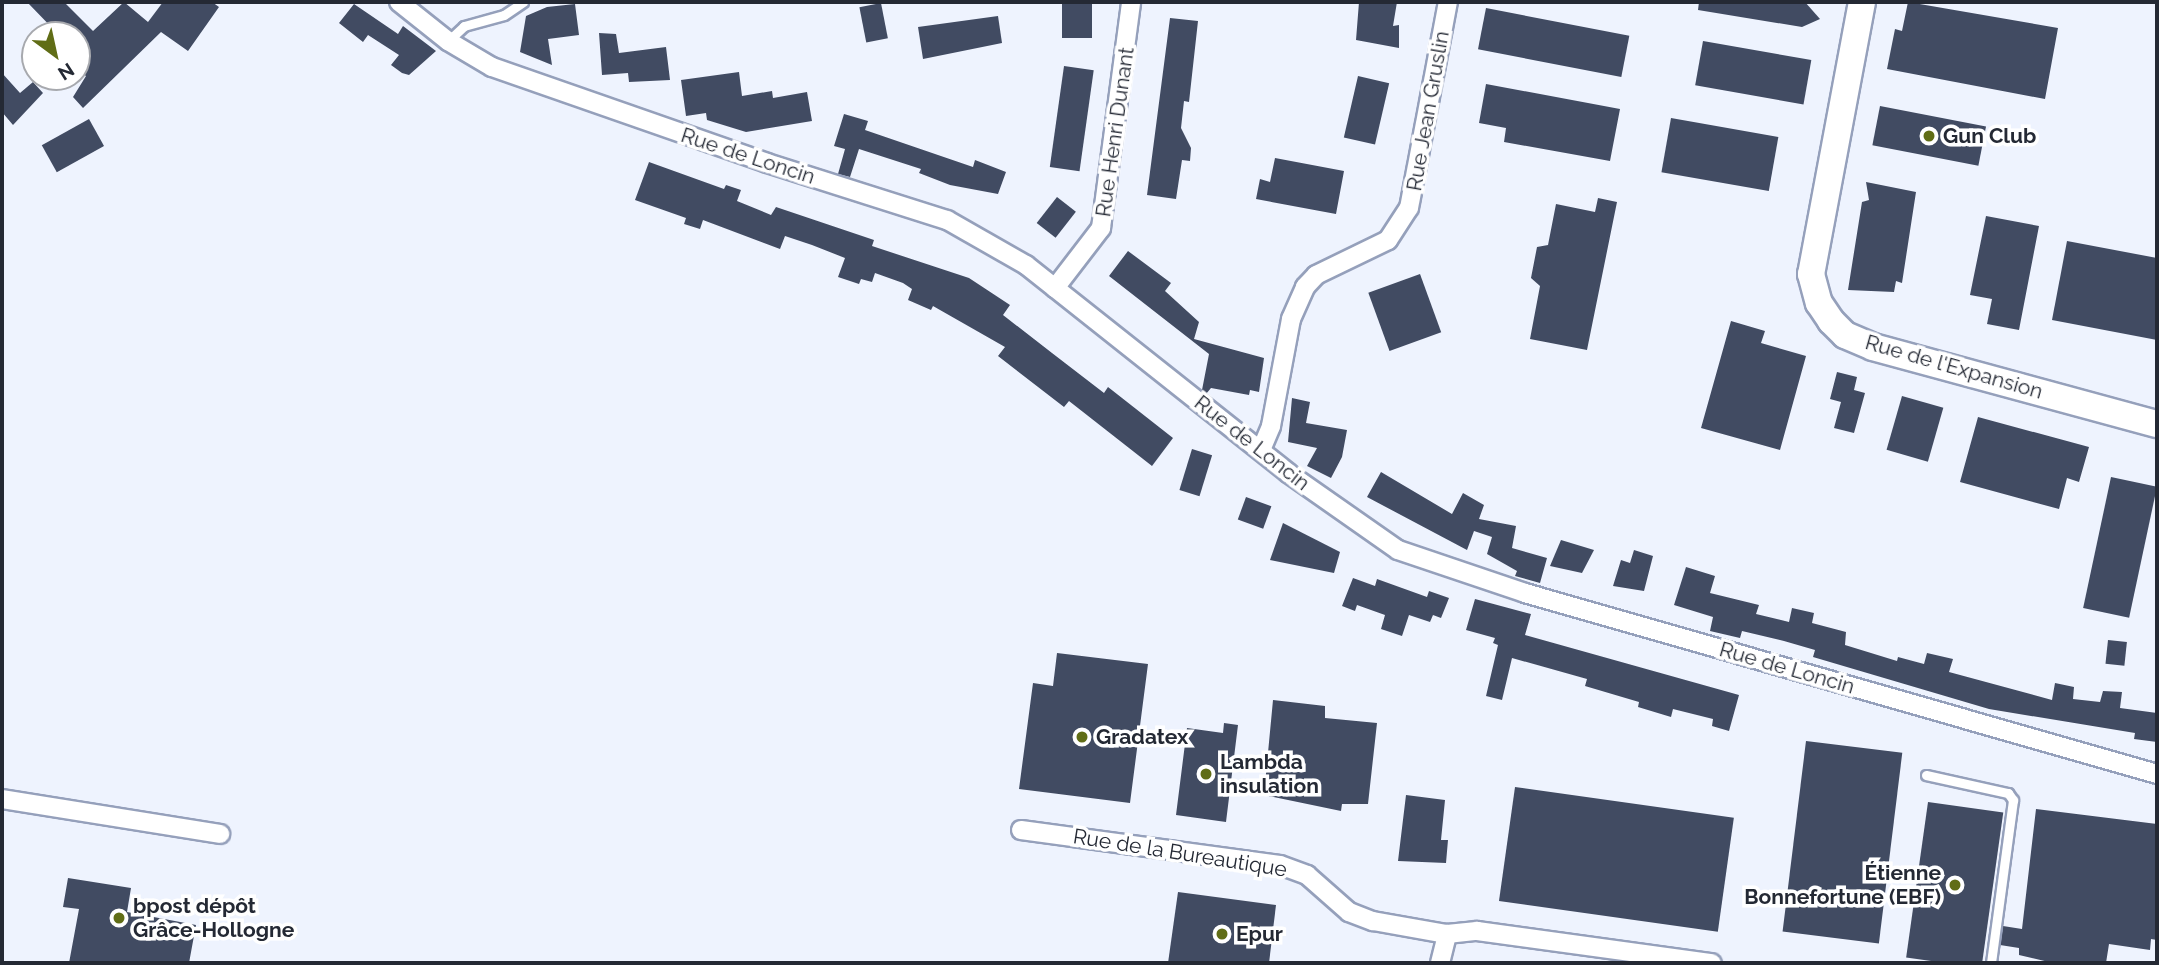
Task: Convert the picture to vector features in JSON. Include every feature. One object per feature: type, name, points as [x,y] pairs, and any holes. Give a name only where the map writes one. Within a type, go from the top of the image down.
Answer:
[{"type":"street","name":"Rue de Loncin","points":[[399,2],[449,41],[492,67],[546,88],[947,220],[1026,265],[1261,450],[1398,550],[1525,593],[2157,774]]},
{"type":"street","name":"Rue Henri Dunant","points":[[1055,288],[1101,228],[1131,2]]},
{"type":"street","name":"Rue Jean Gruslin","points":[[1261,450],[1271,426],[1291,319],[1305,287],[1316,275],[1388,240],[1409,208],[1448,2]]},
{"type":"street","name":"Rue de l'Expansion","points":[[1861,2],[1811,275],[1819,303],[1831,321],[1845,335],[1873,346],[2157,424]]},
{"type":"street","points":[[2,799],[220,834]]},
{"type":"street","name":"Rue de la Bureautique","points":[[1021,830],[1280,865],[1307,875],[1349,912],[1373,921],[1447,934],[1477,931],[1712,963]]},
{"type":"street","points":[[1440,963],[1447,934]]},
{"type":"lane","points":[[449,41],[464,26],[504,15],[523,2]]},
{"type":"lane","points":[[1926,775],[2008,793],[2013,800],[1991,963]]},
{"type":"building","points":[[27,2],[64,2],[83,21],[45,21]]},
{"type":"building","points":[[124,2],[148,22],[163,2],[212,2],[219,7],[188,51],[161,32],[83,108],[73,97],[77,91],[91,91],[91,29],[93,31]]},
{"type":"building","points":[[1062,2],[1092,2],[1092,38],[1062,38]]},
{"type":"building","points":[[1359,2],[1397,2],[1393,26],[1399,25],[1399,48],[1356,40]]},
{"type":"building","points":[[1699,2],[1805,2],[1820,19],[1802,27],[1698,10]]},
{"type":"building","points":[[1908,2],[2058,28],[2045,99],[1887,69],[1895,29],[1902,31]]},
{"type":"building","points":[[881,3],[888,38],[866,43],[859,7]]},
{"type":"building","points":[[354,4],[398,34],[403,26],[436,51],[409,75],[402,73],[391,65],[399,55],[368,35],[363,42],[339,23]]},
{"type":"building","points":[[575,4],[579,35],[548,39],[552,65],[520,52],[526,16],[547,7]]},
{"type":"building","points":[[1486,8],[1629,36],[1621,77],[1478,49]]},
{"type":"building","points":[[998,16],[1002,43],[923,59],[918,27]]},
{"type":"building","points":[[1170,18],[1198,21],[1189,102],[1184,101],[1181,128],[1191,148],[1190,161],[1182,160],[1176,199],[1147,195]]},
{"type":"building","points":[[599,33],[616,34],[619,53],[666,47],[670,80],[629,82],[628,73],[602,75]]},
{"type":"building","points":[[1703,41],[1811,60],[1804,104],[1695,85]]},
{"type":"building","points":[[1064,66],[1094,70],[1080,171],[1050,167]]},
{"type":"building","points":[[739,72],[742,96],[772,91],[773,98],[807,92],[812,121],[746,132],[707,120],[706,113],[686,116],[681,80]]},
{"type":"building","points":[[2,73],[20,93],[43,93],[13,125],[2,112]]},
{"type":"building","points":[[1358,76],[1389,83],[1375,145],[1344,137]]},
{"type":"building","points":[[1486,84],[1620,109],[1610,161],[1504,142],[1506,128],[1479,123]]},
{"type":"building","name":"Gun Club","points":[[1880,106],[1986,127],[1978,166],[1872,145]]},
{"type":"building","points":[[844,114],[868,121],[865,130],[973,167],[975,160],[1006,172],[998,194],[950,185],[919,173],[921,169],[859,149],[850,177],[838,174],[845,149],[834,146]]},
{"type":"building","points":[[1671,118],[1778,137],[1769,191],[1661,172]]},
{"type":"building","points":[[89,119],[104,146],[57,172],[42,145]]},
{"type":"building","points":[[1275,158],[1344,171],[1336,214],[1256,199],[1260,179],[1270,182]]},
{"type":"building","points":[[649,162],[724,189],[726,185],[741,190],[737,201],[771,215],[776,207],[874,240],[872,246],[969,278],[1010,305],[1003,315],[1104,393],[1108,387],[1173,438],[1152,466],[1069,401],[1064,407],[998,356],[1005,347],[933,306],[931,310],[908,300],[912,289],[903,283],[875,273],[872,282],[861,279],[859,284],[838,277],[845,258],[812,245],[785,236],[780,249],[703,220],[700,229],[684,224],[686,218],[635,200]]},
{"type":"building","points":[[1866,182],[1916,192],[1902,283],[1896,281],[1894,292],[1848,290],[1862,202],[1869,200]]},
{"type":"building","points":[[1057,197],[1076,212],[1056,238],[1037,223]]},
{"type":"building","points":[[1598,198],[1617,202],[1587,350],[1530,339],[1540,286],[1531,278],[1537,247],[1548,245],[1556,204],[1595,212]]},
{"type":"building","points":[[1986,216],[2039,226],[2019,330],[1987,324],[1992,299],[1970,295]]},
{"type":"building","points":[[2067,241],[2157,258],[2157,340],[2052,320]]},
{"type":"building","points":[[1128,251],[1171,283],[1165,291],[1199,322],[1194,339],[1264,358],[1259,392],[1250,390],[1249,395],[1211,388],[1206,394],[1202,390],[1209,354],[1109,276]]},
{"type":"building","points":[[1420,274],[1441,332],[1390,351],[1368,293]]},
{"type":"building","points":[[1731,321],[1765,331],[1761,343],[1806,356],[1780,450],[1701,428]]},
{"type":"building","points":[[1837,372],[1857,377],[1854,390],[1865,393],[1854,433],[1834,428],[1841,402],[1830,399]]},
{"type":"building","points":[[1902,396],[1943,408],[1928,462],[1887,450]]},
{"type":"building","points":[[1292,398],[1310,402],[1306,423],[1347,430],[1342,457],[1331,478],[1307,466],[1317,448],[1288,442]]},
{"type":"building","points":[[1978,417],[2089,447],[2079,482],[2067,478],[2059,509],[1960,482]]},
{"type":"building","points":[[1192,449],[1212,455],[1200,496],[1179,490]]},
{"type":"building","points":[[1381,472],[1452,514],[1463,493],[1484,505],[1479,519],[1516,526],[1512,548],[1547,558],[1540,583],[1515,576],[1517,571],[1487,554],[1492,537],[1474,531],[1467,550],[1367,497]]},
{"type":"building","points":[[2111,477],[2157,487],[2129,618],[2083,608]]},
{"type":"building","points":[[1246,497],[1271,506],[1263,529],[1238,520]]},
{"type":"building","points":[[1283,523],[1340,552],[1334,573],[1270,560]]},
{"type":"building","points":[[1561,540],[1594,550],[1582,573],[1550,566]]},
{"type":"building","points":[[1634,550],[1653,556],[1644,591],[1613,586],[1621,560],[1630,563]]},
{"type":"building","points":[[1686,567],[1715,576],[1710,593],[1759,605],[1756,614],[1789,622],[1792,608],[1814,613],[1812,623],[1846,632],[1845,645],[1897,661],[1898,657],[1924,664],[1927,653],[1953,659],[1949,672],[2052,700],[2055,683],[2074,687],[2073,699],[2100,702],[2103,691],[2122,692],[2120,708],[2157,713],[2157,742],[2134,739],[2135,733],[1989,709],[1813,657],[1815,650],[1784,641],[1742,631],[1740,638],[1710,631],[1713,617],[1674,605]]},
{"type":"building","points":[[1353,578],[1375,586],[1377,579],[1427,597],[1429,591],[1449,598],[1441,618],[1433,615],[1430,622],[1409,615],[1402,636],[1381,629],[1385,615],[1357,605],[1355,611],[1342,606]]},
{"type":"building","points":[[1475,599],[1531,614],[1525,635],[1739,695],[1729,731],[1712,726],[1713,719],[1673,709],[1671,717],[1638,707],[1639,702],[1585,686],[1587,679],[1512,658],[1502,700],[1486,696],[1498,645],[1493,643],[1495,638],[1466,630]]},
{"type":"building","points":[[2108,640],[2127,642],[2124,666],[2105,664]]},
{"type":"building","name":"Gradatex","points":[[1057,653],[1148,664],[1130,803],[1019,789],[1033,683],[1053,686]]},
{"type":"building","points":[[1273,700],[1325,706],[1325,718],[1377,723],[1368,804],[1342,804],[1341,811],[1264,795]]},
{"type":"building","name":"Lambda insulation","points":[[1224,723],[1238,725],[1226,822],[1176,815],[1187,728],[1223,733]]},
{"type":"building","points":[[1806,741],[1902,753],[1879,943],[1783,932]]},
{"type":"building","points":[[1515,787],[1734,818],[1718,932],[1499,901]]},
{"type":"building","points":[[1406,795],[1445,800],[1441,840],[1448,840],[1446,863],[1398,861]]},
{"type":"building","name":"Étienne Bonnefortune (EBF)","points":[[1928,802],[2003,813],[1982,963],[1945,963],[1906,957]]},
{"type":"building","points":[[2036,809],[2157,824],[2157,940],[2151,939],[2150,950],[2109,944],[2106,963],[2053,963],[2019,955],[2019,948],[2000,945],[2003,926],[2022,929]]},
{"type":"building","name":"bpost dépôt Grâce-Hollogne","points":[[68,878],[131,888],[127,912],[196,925],[189,963],[69,963],[79,909],[63,907]]},
{"type":"building","name":"Epur","points":[[1178,892],[1276,905],[1269,963],[1168,963]]},
{"type":"place","name":"Gun Club","points":[[1929,136]]},
{"type":"place","name":"Gradatex","points":[[1082,737]]},
{"type":"place","name":"Lambda insulation","points":[[1206,774]]},
{"type":"place","name":"Étienne Bonnefortune (EBF)","points":[[1955,885]]},
{"type":"place","name":"bpost dépôt Grâce-Hollogne","points":[[119,918]]},
{"type":"place","name":"Epur","points":[[1222,934]]}]
